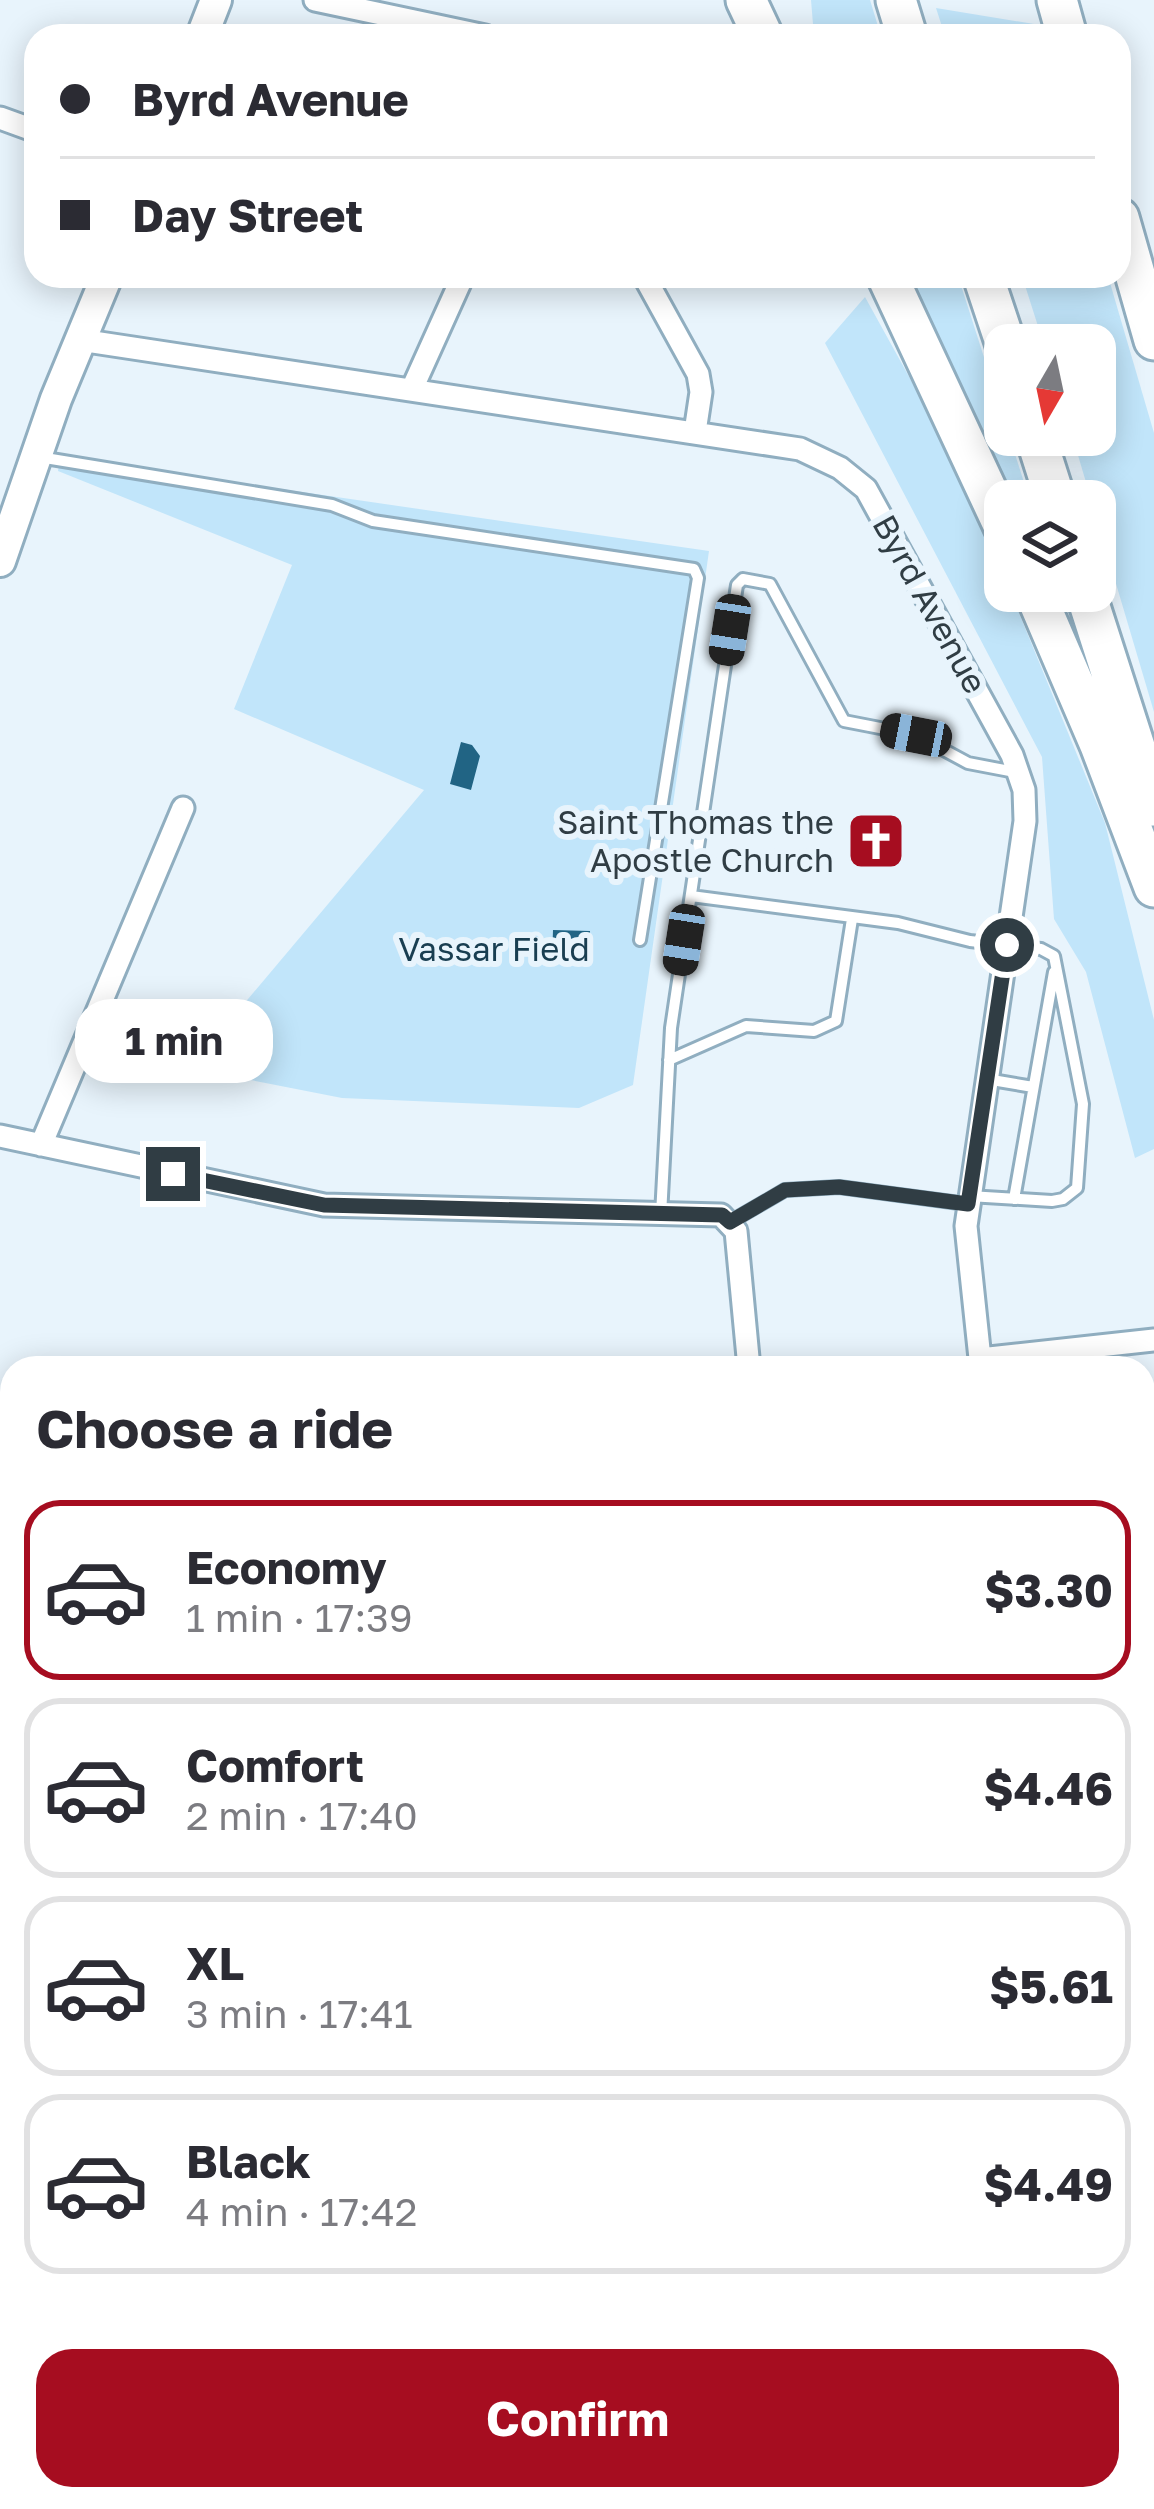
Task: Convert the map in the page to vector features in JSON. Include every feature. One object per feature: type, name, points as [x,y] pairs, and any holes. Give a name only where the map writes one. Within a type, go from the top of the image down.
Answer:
[{"type":"highway","points":[[1131,260],[1154,340]]},
{"type":"highway","points":[[893,288],[984,484]]},
{"type":"highway","points":[[987,288],[999,324]]},
{"type":"highway","points":[[1043,612],[1154,887]]},
{"type":"highway","points":[[1092,612],[1154,806]]},
{"type":"main road","points":[[2,548],[102,288]]},
{"type":"street","points":[[315,0],[428,24]]},
{"type":"street","points":[[412,389],[458,288]]},
{"type":"street","points":[[651,288],[698,374],[701,392],[695,432]]},
{"type":"street","name":"Byrd Avenue","points":[[80,340],[800,449],[840,468],[866,489],[1018,772],[1025,821],[968,1200],[980,1356]]},
{"type":"street","points":[[41,1145],[183,808]]},
{"type":"street","points":[[0,1136],[324,1205],[722,1215],[736,1232],[748,1356]]},
{"type":"street","points":[[1039,1356],[1154,1340]]},
{"type":"lane","points":[[36,456],[332,506],[373,521],[694,568],[698,578],[640,940]]},
{"type":"lane","points":[[661,1215],[668,1060],[737,586],[743,579],[770,584],[844,721],[916,735],[968,763],[1018,772]]},
{"type":"lane","points":[[691,896],[1049,952],[1082,1104],[1077,1188],[1063,1199],[968,1200],[839,1187],[785,1190],[730,1222]]},
{"type":"lane","points":[[668,1060],[746,1027],[814,1031],[836,1021],[852,919]]},
{"type":"lane","points":[[1014,1199],[1055,963]]},
{"type":"lane","points":[[986,1079],[1034,1087]]},
{"type":"green space","points":[[811,0],[870,0],[877,24],[813,24]]},
{"type":"green space","points":[[936,8],[1034,24],[941,24]]},
{"type":"green space","points":[[906,288],[962,288],[984,357],[984,443]]},
{"type":"green space","points":[[1026,288],[1112,288],[1154,433],[1154,712],[1116,584],[1116,480],[1085,480],[1078,456],[1116,456],[1116,324],[1037,324]]},
{"type":"green space","points":[[865,297],[964,476],[984,526],[984,612],[1019,612],[1105,823],[1154,1020],[1154,1149],[1135,1158],[1086,972],[1054,919],[1042,757],[825,343]]},
{"type":"green space","points":[[990,456],[1016,456],[1023,480],[1002,480]]},
{"type":"green space","name":"Vassar Field","points":[[60,457],[709,551],[633,1085],[579,1108],[342,1098],[190,1068],[424,790],[234,709],[292,565],[58,471]]},
{"type":"building","points":[[461,742],[472,745],[480,756],[471,790],[450,784]]},
{"type":"building","points":[[553,930],[590,931],[590,963],[552,962]]},
{"type":"place","name":"Saint Thomas the Apostle Church","points":[[876,841]]},
{"type":"route","points":[[173,1174],[324,1205],[399,1210],[722,1215],[730,1222],[785,1190],[839,1187],[968,1204],[1007,945]]}]
